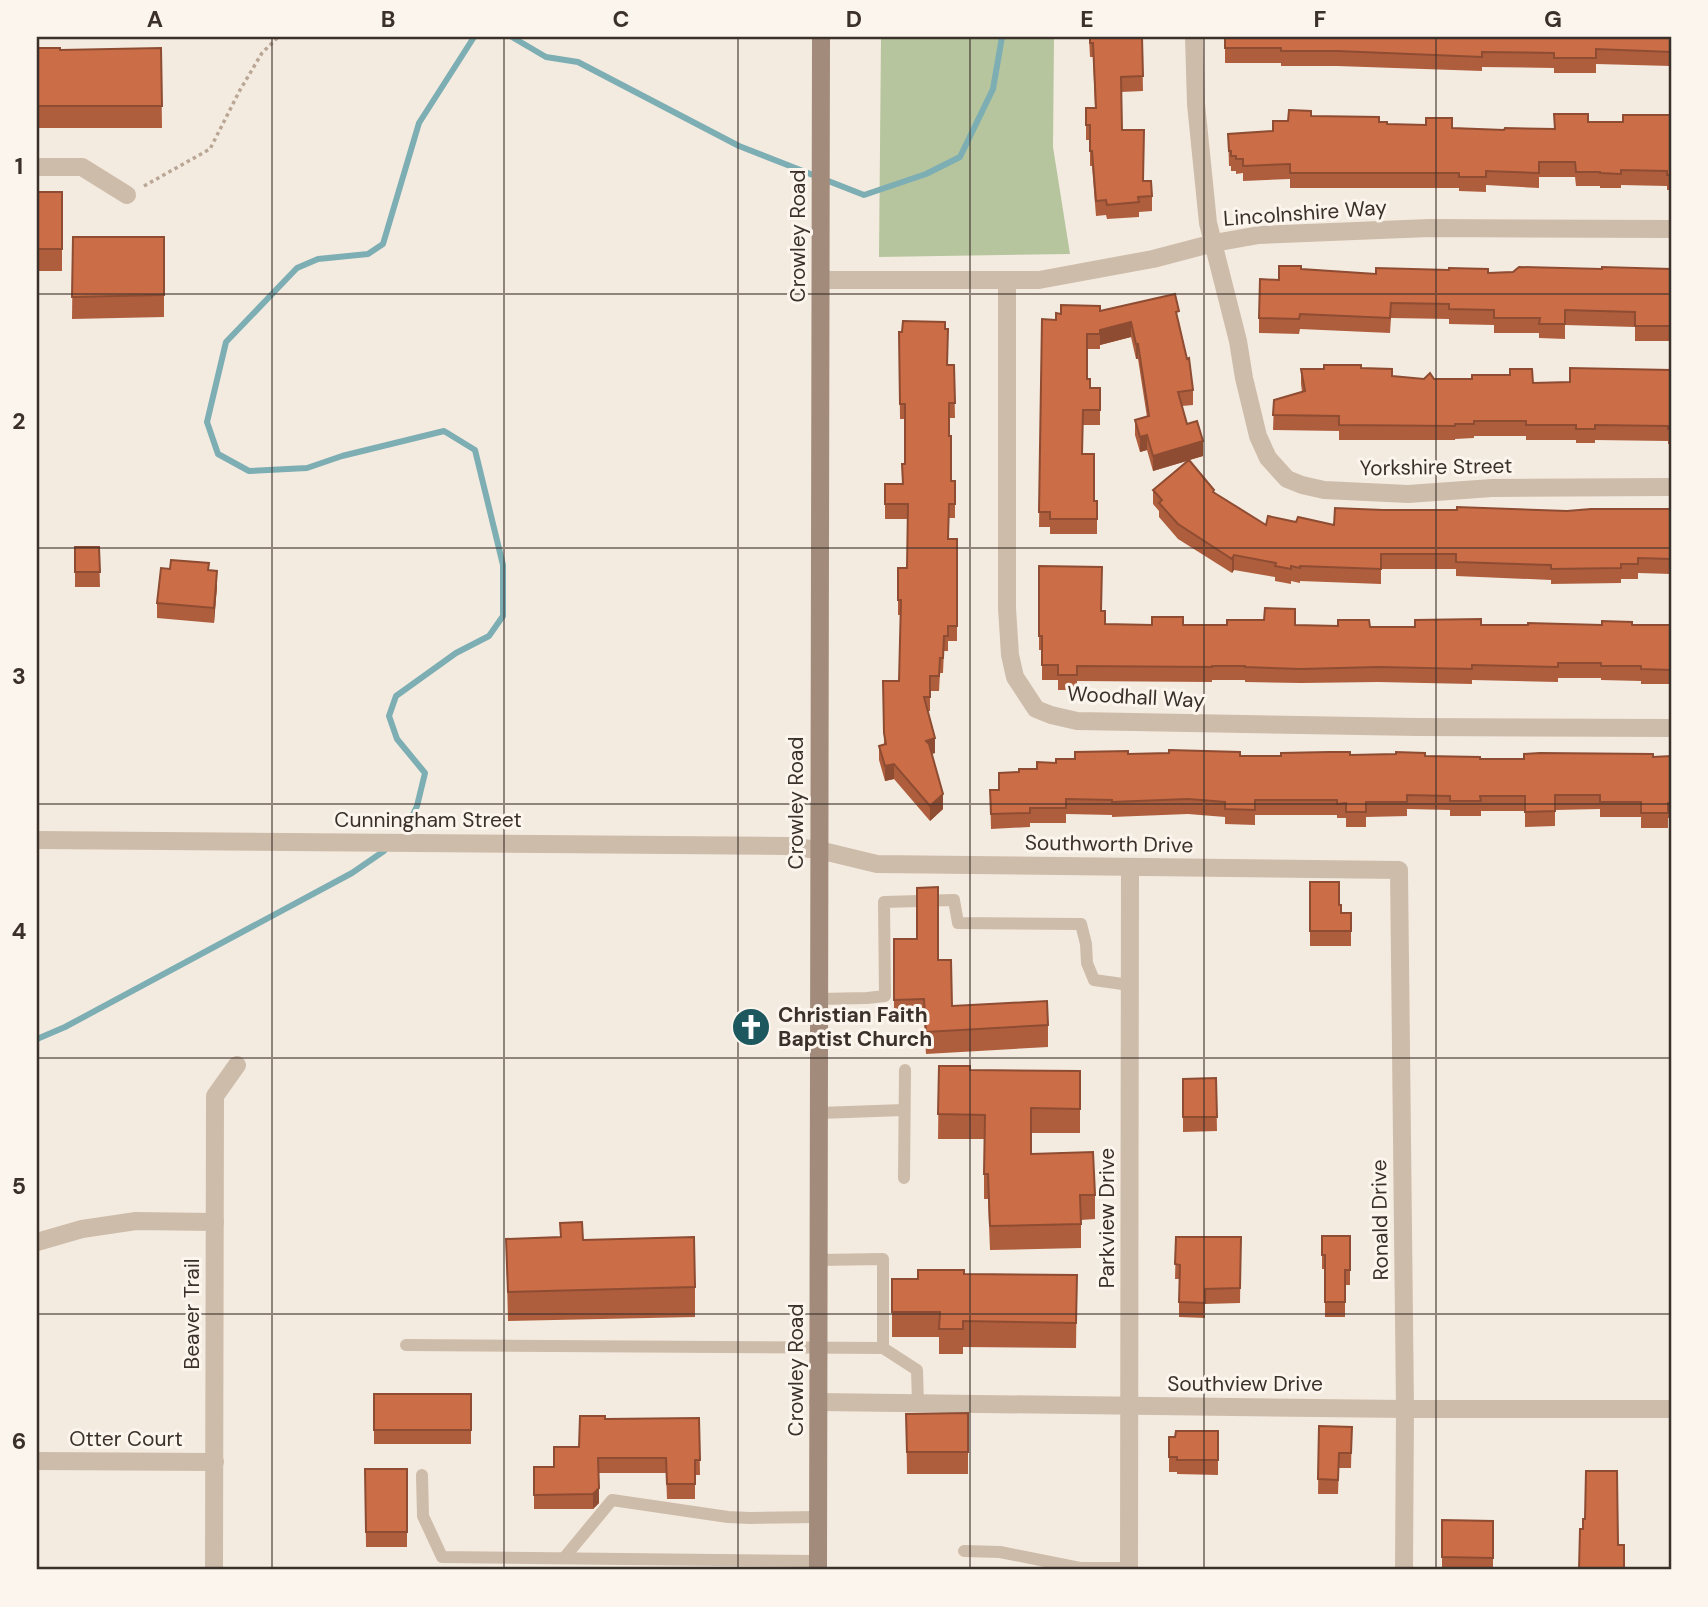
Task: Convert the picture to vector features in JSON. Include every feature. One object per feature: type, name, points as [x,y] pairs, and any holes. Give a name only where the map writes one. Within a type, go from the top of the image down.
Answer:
[{"type":"main road","name":"Crowley Road","points":[[818,1566],[821,37]]},
{"type":"street","name":"Yorkshire Street","points":[[1194,37],[1196,104],[1209,223],[1258,436],[1268,458],[1287,479],[1324,490],[1408,494],[1492,488],[1671,486]]},
{"type":"street","points":[[37,167],[82,167],[127,195]]},
{"type":"street","name":"Lincolnshire Way","points":[[821,280],[1039,280],[1153,259],[1214,243],[1259,235],[1429,228],[1671,229]]},
{"type":"street","name":"Woodhall Way","points":[[1007,280],[1007,608],[1010,655],[1015,677],[1036,709],[1077,721],[1671,728]]},
{"type":"street","name":"Cunningham Street","points":[[37,840],[786,846],[819,850]]},
{"type":"street","name":"Southworth Drive","points":[[819,850],[877,864],[1399,870]]},
{"type":"street","name":"Parkview Drive","points":[[1129,1569],[1130,866]]},
{"type":"street","name":"Ronald Drive","points":[[1399,870],[1405,1409],[1404,1570]]},
{"type":"street","name":"Beaver Trail","points":[[214,1570],[215,1096],[237,1065]]},
{"type":"street","points":[[37,1242],[82,1228],[136,1221],[215,1222]]},
{"type":"street","name":"Southview Drive","points":[[818,1402],[1405,1409],[1671,1409]]},
{"type":"street","name":"Otter Court","points":[[37,1461],[215,1462]]},
{"type":"lane","points":[[819,999],[885,996],[884,902],[954,900],[958,923],[1081,925],[1087,963],[1094,980],[1130,985]]},
{"type":"lane","points":[[904,1178],[905,1070]]},
{"type":"lane","points":[[819,1113],[904,1110]]},
{"type":"lane","points":[[819,1260],[883,1259],[883,1348]]},
{"type":"lane","points":[[406,1345],[883,1348],[916,1370],[918,1404]]},
{"type":"lane","points":[[422,1475],[423,1516],[443,1557],[818,1566]]},
{"type":"lane","points":[[564,1558],[612,1500],[728,1517],[818,1517]]},
{"type":"lane","points":[[964,1551],[1000,1552],[1080,1568],[1129,1569]]},
{"type":"path","points":[[127,195],[210,149],[251,71],[262,53],[278,37]]},
{"type":"green space","points":[[881,37],[1054,37],[1053,147],[1070,254],[879,257]]},
{"type":"building","points":[[1090,37],[1142,37],[1143,76],[1121,77],[1122,130],[1144,130],[1143,181],[1151,181],[1152,196],[1138,197],[1139,202],[1107,205],[1106,200],[1096,201],[1090,125],[1086,125],[1086,108],[1096,108],[1093,43],[1090,43]]},
{"type":"building","points":[[1225,37],[1671,37],[1671,52],[1596,49],[1596,58],[1554,58],[1554,53],[1482,52],[1482,57],[1281,51],[1281,48],[1225,48]]},
{"type":"building","points":[[37,48],[161,48],[162,106],[37,106]]},
{"type":"building","points":[[1289,110],[1311,111],[1311,116],[1379,117],[1379,122],[1387,124],[1426,125],[1426,118],[1452,118],[1452,128],[1504,130],[1555,129],[1554,114],[1588,114],[1588,122],[1623,122],[1623,115],[1671,115],[1671,175],[1667,175],[1667,171],[1621,170],[1621,174],[1576,172],[1575,162],[1539,162],[1539,173],[1486,171],[1486,177],[1459,177],[1459,173],[1290,173],[1290,164],[1243,166],[1243,159],[1231,156],[1228,134],[1273,131],[1273,121],[1288,121]]},
{"type":"building","points":[[37,192],[62,192],[62,249],[37,249]]},
{"type":"building","points":[[73,237],[164,237],[164,295],[72,297]]},
{"type":"building","points":[[1279,266],[1376,274],[1376,268],[1488,269],[1488,273],[1513,272],[1519,267],[1671,269],[1671,326],[1635,326],[1635,312],[1565,310],[1565,324],[1539,324],[1540,318],[1494,318],[1494,310],[1449,309],[1449,304],[1391,303],[1390,318],[1300,314],[1299,319],[1259,318],[1260,279],[1279,280]]},
{"type":"building","points":[[1175,294],[1179,311],[1176,312],[1187,359],[1189,358],[1193,390],[1178,392],[1187,424],[1197,421],[1203,441],[1153,456],[1147,435],[1140,437],[1135,420],[1149,416],[1138,344],[1131,322],[1100,330],[1100,334],[1087,334],[1087,379],[1090,379],[1090,388],[1100,388],[1100,410],[1083,410],[1082,454],[1094,454],[1094,501],[1097,501],[1097,519],[1050,519],[1050,512],[1039,512],[1042,319],[1056,320],[1056,313],[1061,314],[1061,305],[1100,306],[1100,311]]},
{"type":"building","points":[[903,321],[945,322],[945,329],[948,329],[947,365],[954,365],[955,403],[949,403],[949,436],[955,504],[949,504],[948,539],[957,539],[957,626],[948,626],[948,636],[944,636],[943,658],[940,658],[939,676],[930,676],[930,697],[924,697],[935,738],[926,741],[943,794],[930,806],[894,764],[885,766],[879,746],[886,744],[883,681],[899,681],[901,600],[898,600],[898,568],[907,568],[908,504],[885,504],[885,484],[903,484],[902,464],[905,464],[905,404],[900,404],[899,332],[902,332]]},
{"type":"building","points":[[1324,365],[1361,365],[1361,368],[1392,369],[1392,376],[1424,379],[1430,373],[1434,379],[1472,379],[1472,375],[1510,375],[1510,369],[1532,369],[1533,383],[1570,382],[1570,368],[1671,370],[1671,429],[1668,429],[1668,426],[1595,425],[1595,429],[1576,429],[1576,425],[1526,425],[1526,421],[1474,421],[1474,424],[1455,426],[1339,425],[1339,416],[1273,415],[1274,400],[1305,391],[1301,369],[1324,369]]},
{"type":"building","points":[[1189,460],[1213,492],[1266,525],[1268,516],[1296,522],[1298,517],[1334,525],[1335,508],[1457,510],[1457,507],[1567,511],[1671,509],[1671,559],[1638,558],[1638,564],[1621,564],[1621,568],[1551,569],[1551,565],[1456,562],[1456,554],[1381,554],[1381,569],[1291,566],[1291,569],[1275,566],[1276,563],[1234,555],[1232,559],[1178,524],[1159,503],[1162,500],[1153,490]]},
{"type":"building","points":[[75,547],[99,547],[100,572],[75,572]]},
{"type":"building","points":[[171,560],[209,563],[208,570],[217,571],[214,608],[157,603],[161,568],[170,569]]},
{"type":"building","points":[[1039,566],[1102,567],[1101,611],[1105,611],[1105,624],[1152,625],[1152,617],[1183,617],[1183,625],[1227,625],[1227,620],[1264,620],[1265,608],[1295,609],[1295,625],[1338,626],[1338,620],[1369,620],[1370,627],[1415,627],[1415,620],[1481,619],[1481,625],[1602,625],[1602,621],[1632,622],[1632,625],[1671,625],[1671,670],[1641,669],[1641,666],[1601,666],[1601,663],[1558,663],[1558,667],[1472,665],[1472,669],[1077,666],[1077,675],[1058,675],[1058,665],[1042,665],[1042,636],[1039,636]]},
{"type":"building","points":[[1169,750],[1240,752],[1240,756],[1396,752],[1480,759],[1524,759],[1524,754],[1540,753],[1653,754],[1653,757],[1671,756],[1671,803],[1668,803],[1668,813],[1641,813],[1641,802],[1600,802],[1600,795],[1555,795],[1555,811],[1525,812],[1525,796],[1480,796],[1481,801],[1450,801],[1450,796],[1407,795],[1407,802],[1366,802],[1366,812],[1346,812],[1346,803],[1337,804],[1337,800],[1255,800],[1255,810],[1225,809],[1225,802],[1188,799],[1112,802],[1066,799],[1066,808],[1030,808],[1030,813],[991,814],[990,790],[999,790],[999,773],[1037,769],[1037,762],[1056,763],[1056,759],[1075,759],[1075,752],[1128,751],[1128,754],[1169,753]]},
{"type":"building","points":[[1310,882],[1339,882],[1339,905],[1341,913],[1351,913],[1351,931],[1310,931]]},
{"type":"building","points":[[938,887],[938,960],[951,960],[952,1006],[1047,1001],[1048,1025],[926,1032],[924,999],[894,1000],[894,939],[917,939],[917,888]]},
{"type":"building","points":[[939,1066],[970,1066],[970,1070],[1080,1071],[1080,1109],[1031,1108],[1031,1154],[1093,1152],[1095,1195],[1080,1195],[1081,1224],[990,1226],[988,1174],[984,1174],[985,1115],[938,1114]]},
{"type":"building","points":[[1216,1078],[1217,1117],[1183,1117],[1183,1079]]},
{"type":"building","points":[[582,1222],[583,1240],[694,1237],[695,1287],[508,1292],[506,1239],[561,1237],[560,1223]]},
{"type":"building","points":[[1322,1236],[1350,1236],[1350,1270],[1345,1270],[1345,1302],[1325,1302],[1325,1255],[1322,1255]]},
{"type":"building","points":[[1176,1237],[1241,1237],[1240,1288],[1205,1289],[1205,1303],[1179,1302],[1180,1265],[1175,1264]]},
{"type":"building","points":[[918,1270],[964,1270],[964,1274],[1077,1275],[1076,1323],[963,1321],[963,1329],[939,1329],[940,1312],[892,1312],[892,1279],[918,1279]]},
{"type":"building","points":[[374,1394],[471,1394],[471,1430],[374,1430]]},
{"type":"building","points":[[968,1413],[968,1452],[907,1452],[906,1414]]},
{"type":"building","points":[[580,1416],[605,1416],[605,1419],[699,1418],[700,1460],[695,1460],[695,1484],[667,1484],[666,1458],[598,1458],[599,1488],[593,1494],[534,1495],[534,1467],[554,1467],[554,1447],[579,1447]]},
{"type":"building","points":[[1319,1426],[1352,1427],[1351,1453],[1339,1453],[1338,1480],[1318,1479]]},
{"type":"building","points":[[1176,1431],[1218,1431],[1218,1460],[1177,1460],[1177,1457],[1169,1457],[1169,1437],[1175,1437]]},
{"type":"building","points":[[365,1469],[407,1469],[407,1532],[366,1532]]},
{"type":"building","points":[[1586,1471],[1617,1471],[1618,1545],[1624,1545],[1624,1570],[1579,1570],[1580,1529],[1583,1529],[1585,1519]]},
{"type":"building","points":[[1442,1520],[1493,1521],[1493,1558],[1442,1557]]},
{"type":"waterway","points":[[407,827],[417,806],[425,773],[397,739],[389,716],[396,696],[456,653],[489,636],[503,616],[503,565],[475,450],[444,431],[342,456],[307,468],[249,471],[218,454],[207,422],[226,342],[297,268],[318,259],[368,254],[383,244],[419,123],[474,37]]},
{"type":"waterway","points":[[512,37],[546,57],[578,62],[739,146],[864,195],[926,174],[960,157],[993,89],[1002,37]]},
{"type":"waterway","points":[[37,1039],[65,1027],[352,873],[384,851]]},
{"type":"place","name":"Christian Faith Baptist Church","points":[[751,1027]]}]
